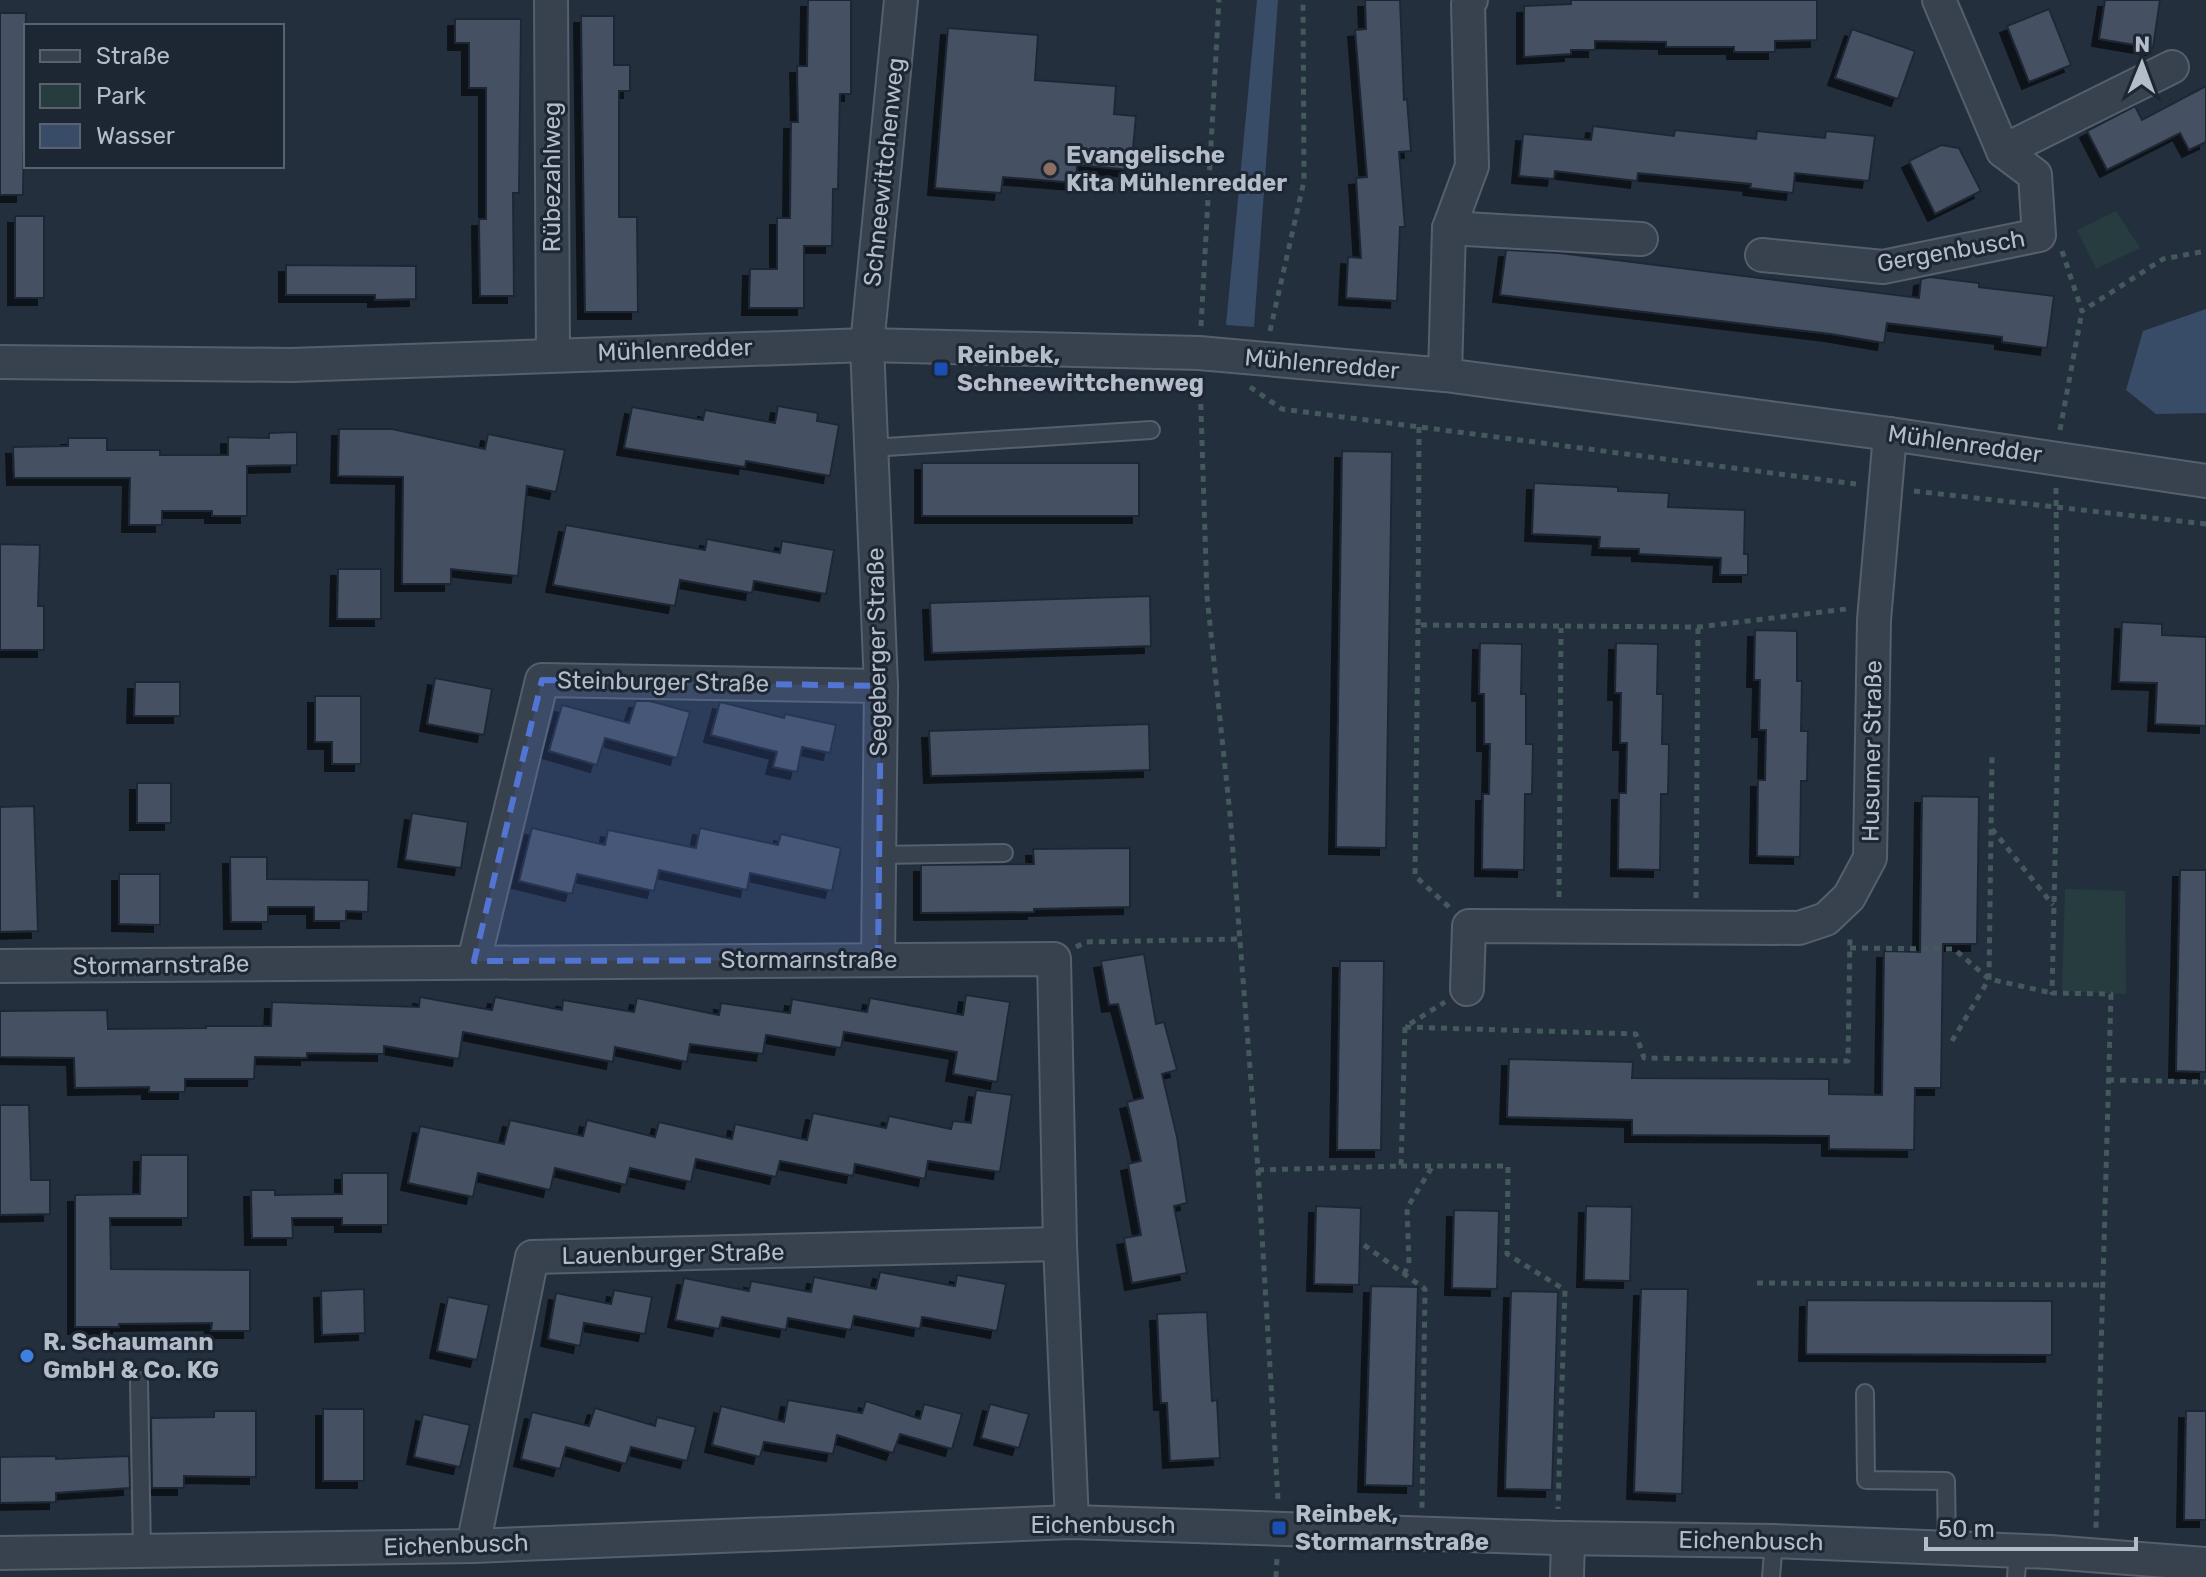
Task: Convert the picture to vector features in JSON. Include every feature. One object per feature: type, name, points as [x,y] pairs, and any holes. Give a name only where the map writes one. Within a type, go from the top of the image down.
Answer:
[{"type":"street","name":"Rübezahlweg","points":[[551,0],[553,355]]},
{"type":"street","name":"Schneewittchenweg","points":[[867,345],[901,0]]},
{"type":"street","points":[[1445,375],[1449,228],[1472,166],[1468,4],[1471,0]]},
{"type":"street","points":[[1939,0],[2003,151],[2172,67]]},
{"type":"street","name":"Gergenbusch","points":[[1762,255],[1883,267],[2039,235],[2035,175],[2003,151]]},
{"type":"street","points":[[1449,228],[1641,239]]},
{"type":"street","name":"Mühlenredder","points":[[0,362],[291,365],[867,345],[1199,353],[1255,372],[1445,375],[1890,434],[2206,481]]},
{"type":"street","name":"Segeberger Straße","points":[[867,345],[881,686],[878,960]]},
{"type":"street","name":"Husumer Straße","points":[[1469,926],[1799,928],[1826,919],[1849,897],[1870,858],[1875,605],[1890,434]]},
{"type":"street","name":"Steinburger Straße","points":[[474,961],[542,680],[881,686]]},
{"type":"street","points":[[1467,989],[1469,926]]},
{"type":"street","points":[[1054,959],[1060,1244],[1072,1522]]},
{"type":"street","name":"Stormarnstraße","points":[[0,966],[1054,959]]},
{"type":"street","name":"Lauenburger Straße","points":[[473,1546],[532,1257],[1060,1244]]},
{"type":"street","name":"Eichenbusch","points":[[0,1553],[473,1546],[1072,1522],[1947,1547],[2017,1564],[2095,1555],[2206,1564]]},
{"type":"street","points":[[1563,1538],[1567,1577]]},
{"type":"lane","points":[[871,448],[1151,430]]},
{"type":"lane","points":[[879,855],[1004,853]]},
{"type":"lane","points":[[139,1381],[142,1552]]},
{"type":"lane","points":[[1865,1393],[1866,1480],[1946,1481],[1947,1547]]},
{"type":"lane","points":[[1771,1577],[1774,1541]]},
{"type":"path","points":[[1219,0],[1199,353],[1207,596],[1240,939],[1258,1170],[1279,1528],[1276,1577]]},
{"type":"path","points":[[1303,0],[1304,181],[1255,372],[1282,409],[1885,488],[2206,524]]},
{"type":"path","points":[[2052,993],[2058,728],[2055,457],[2082,311],[2059,243]]},
{"type":"path","points":[[2082,311],[2163,259],[2206,251]]},
{"type":"path","points":[[1419,427],[1415,876],[1469,926]]},
{"type":"path","points":[[1418,625],[1698,627],[1875,605]]},
{"type":"path","points":[[1695,927],[1698,627]]},
{"type":"path","points":[[1559,926],[1561,628]]},
{"type":"path","points":[[1952,1041],[1989,979],[1992,757]]},
{"type":"path","points":[[1991,828],[2054,906]]},
{"type":"path","points":[[1405,1027],[1636,1034],[1644,1058],[1848,1061],[1849,897]]},
{"type":"path","points":[[1054,959],[1086,942],[1240,939]]},
{"type":"path","points":[[1850,948],[1954,949],[1989,979],[2052,993],[2111,994],[2095,1555]]},
{"type":"path","points":[[1405,1027],[1467,989]]},
{"type":"path","points":[[1401,1166],[1405,1027]]},
{"type":"path","points":[[2108,1080],[2206,1082]]},
{"type":"path","points":[[1404,1274],[1409,1264],[1407,1208],[1432,1166]]},
{"type":"path","points":[[1258,1170],[1508,1166],[1507,1254],[1565,1290],[1563,1538]]},
{"type":"path","points":[[1364,1245],[1425,1289],[1422,1533]]},
{"type":"path","points":[[1757,1283],[2103,1285]]},
{"type":"highlighted area","points":[[542,680],[881,686],[878,960],[474,961]]},
{"type":"green space","points":[[2116,211],[2140,248],[2096,269],[2077,230]]},
{"type":"green space","points":[[2065,889],[2125,891],[2126,994],[2062,991]]},
{"type":"water","points":[[1257,0],[1278,0],[1254,327],[1226,325]]},
{"type":"water","points":[[2206,309],[2206,413],[2156,414],[2126,390],[2143,331]]},
{"type":"building","points":[[808,0],[851,0],[851,94],[840,94],[838,189],[833,189],[832,246],[804,246],[804,308],[749,308],[750,269],[777,269],[777,218],[790,218],[791,122],[798,122],[797,66],[807,66]]},
{"type":"building","points":[[1365,0],[1400,0],[1404,100],[1407,99],[1411,151],[1399,152],[1405,227],[1400,227],[1397,301],[1346,298],[1348,257],[1361,258],[1356,178],[1367,177],[1355,30],[1366,29]]},
{"type":"building","points":[[1571,0],[1817,0],[1817,40],[1775,41],[1775,52],[1734,52],[1734,47],[1666,47],[1666,42],[1595,41],[1595,50],[1524,57],[1524,6],[1571,4]]},
{"type":"building","points":[[2105,0],[2160,0],[2153,48],[2099,39]]},
{"type":"building","points":[[2049,9],[2071,65],[2029,82],[2007,26]]},
{"type":"building","points":[[0,13],[26,13],[23,195],[0,195]]},
{"type":"building","points":[[581,16],[614,16],[614,65],[630,65],[630,91],[619,91],[619,217],[637,217],[638,312],[585,312]]},
{"type":"building","points":[[455,19],[521,19],[519,193],[513,193],[514,296],[480,296],[479,219],[486,219],[486,88],[469,88],[469,43],[455,43]]},
{"type":"building","points":[[948,28],[1038,35],[1035,80],[1116,86],[1114,114],[1136,116],[1131,170],[1077,165],[1076,183],[1003,177],[1001,193],[935,188]]},
{"type":"building","points":[[1852,29],[1915,51],[1898,99],[1835,78]]},
{"type":"building","points":[[2206,86],[2206,142],[2189,150],[2180,133],[2107,170],[2087,131],[2135,106],[2142,120]]},
{"type":"building","points":[[1593,126],[1674,136],[1675,130],[1756,139],[1757,131],[1825,138],[1826,131],[1875,136],[1869,181],[1795,173],[1793,193],[1750,188],[1751,184],[1638,173],[1637,181],[1555,171],[1554,179],[1519,176],[1523,134],[1591,140]]},
{"type":"building","points":[[1941,145],[1959,148],[1981,191],[1935,214],[1909,161]]},
{"type":"building","points":[[15,216],[44,216],[44,298],[15,298]]},
{"type":"building","points":[[1506,250],[1560,253],[1919,298],[1921,279],[1930,277],[1979,283],[1979,287],[2054,296],[2047,348],[2002,342],[2002,337],[1887,323],[1884,343],[1500,295]]},
{"type":"building","points":[[286,265],[416,266],[416,299],[375,300],[375,295],[286,295]]},
{"type":"building","points":[[778,406],[818,413],[817,421],[839,425],[830,476],[746,461],[745,467],[624,448],[632,407],[703,420],[705,410],[775,423]]},
{"type":"building","points":[[339,429],[392,429],[485,449],[488,434],[565,450],[556,492],[527,486],[518,576],[451,569],[451,584],[402,584],[403,477],[338,476]]},
{"type":"building","points":[[297,432],[297,465],[247,466],[247,516],[212,516],[212,511],[162,511],[162,525],[129,525],[130,478],[14,478],[13,447],[68,446],[68,438],[107,438],[107,450],[160,450],[160,455],[228,455],[228,437],[269,438],[269,433]]},
{"type":"building","points":[[1342,451],[1392,452],[1386,848],[1336,847]]},
{"type":"building","points":[[922,463],[1139,463],[1139,516],[922,516]]},
{"type":"building","points":[[1534,483],[1669,493],[1668,507],[1745,510],[1744,554],[1748,554],[1748,575],[1720,575],[1721,558],[1639,554],[1639,549],[1599,548],[1600,537],[1532,534]]},
{"type":"building","points":[[566,525],[705,550],[707,539],[780,553],[782,541],[834,550],[826,594],[754,581],[752,593],[680,580],[675,606],[553,585]]},
{"type":"building","points":[[0,544],[40,545],[38,606],[44,606],[44,650],[0,650]]},
{"type":"building","points":[[338,569],[381,569],[381,619],[337,619]]},
{"type":"building","points":[[1150,596],[1151,646],[932,653],[930,603]]},
{"type":"building","points":[[2122,622],[2162,624],[2162,635],[2206,637],[2206,726],[2155,724],[2157,683],[2119,682]]},
{"type":"building","points":[[1755,630],[1797,631],[1797,681],[1802,681],[1801,731],[1808,731],[1807,781],[1801,781],[1800,857],[1757,856],[1758,780],[1765,780],[1766,730],[1759,730],[1760,680],[1754,680]]},
{"type":"building","points":[[1480,643],[1522,644],[1521,694],[1526,694],[1526,744],[1533,744],[1532,794],[1525,794],[1524,870],[1482,869],[1483,794],[1489,794],[1490,744],[1484,744],[1484,694],[1479,694]]},
{"type":"building","points":[[1616,643],[1658,644],[1657,694],[1663,694],[1662,744],[1669,744],[1668,794],[1661,794],[1660,870],[1618,869],[1619,793],[1626,793],[1627,743],[1620,743],[1621,693],[1615,693]]},
{"type":"building","points":[[435,678],[492,689],[484,735],[427,724]]},
{"type":"building","points":[[135,682],[180,682],[180,716],[134,716]]},
{"type":"building","points":[[315,696],[361,696],[361,764],[332,764],[332,742],[315,742]]},
{"type":"building","points":[[636,701],[650,701],[690,712],[677,758],[605,738],[597,765],[549,751],[562,705],[629,723]]},
{"type":"building","points":[[720,702],[784,718],[785,714],[836,725],[830,753],[802,747],[797,772],[773,767],[777,752],[711,735]]},
{"type":"building","points":[[1149,724],[1150,770],[931,776],[929,731]]},
{"type":"building","points":[[137,783],[171,783],[171,823],[137,823]]},
{"type":"building","points":[[1922,796],[1979,797],[1977,944],[1943,944],[1941,1088],[1915,1088],[1914,1150],[1829,1149],[1829,1136],[1632,1135],[1632,1120],[1507,1117],[1509,1059],[1633,1062],[1632,1078],[1829,1079],[1829,1094],[1882,1095],[1884,951],[1920,952]]},
{"type":"building","points":[[34,806],[38,931],[0,932],[0,807]]},
{"type":"building","points":[[412,813],[468,822],[461,868],[405,860]]},
{"type":"building","points":[[532,828],[605,845],[608,830],[696,848],[700,828],[778,845],[781,834],[841,848],[832,891],[750,873],[747,890],[659,870],[654,891],[577,874],[572,894],[519,881]]},
{"type":"building","points":[[1130,848],[1130,907],[921,913],[921,865],[1034,864],[1033,849]]},
{"type":"building","points":[[230,857],[267,857],[267,879],[369,880],[368,912],[346,911],[346,921],[314,921],[314,907],[268,907],[268,922],[231,922]]},
{"type":"building","points":[[2180,870],[2206,870],[2206,1072],[2176,1071]]},
{"type":"building","points":[[119,874],[160,874],[160,925],[119,924]]},
{"type":"building","points":[[1144,954],[1156,1024],[1164,1022],[1177,1070],[1162,1074],[1177,1137],[1187,1203],[1174,1206],[1187,1273],[1132,1283],[1124,1238],[1141,1235],[1128,1164],[1141,1161],[1127,1102],[1143,1098],[1118,1004],[1109,1005],[1101,961]]},
{"type":"building","points":[[1340,961],[1384,961],[1381,1150],[1337,1150]]},
{"type":"building","points":[[966,995],[1010,1002],[997,1082],[953,1074],[957,1052],[844,1032],[841,1048],[766,1035],[763,1054],[690,1044],[687,1062],[615,1047],[613,1062],[463,1032],[459,1059],[384,1046],[384,1054],[307,1053],[307,1058],[255,1057],[254,1079],[185,1079],[185,1092],[149,1092],[149,1087],[75,1088],[74,1058],[0,1057],[0,1011],[107,1010],[108,1029],[206,1028],[271,1026],[272,1002],[419,1007],[420,997],[492,1010],[495,997],[562,1010],[563,1000],[634,1012],[637,998],[719,1015],[721,1003],[790,1013],[792,999],[867,1012],[870,998],[963,1015]]},
{"type":"building","points":[[976,1090],[1012,1095],[1000,1172],[928,1161],[925,1179],[855,1164],[853,1176],[780,1161],[776,1177],[696,1159],[691,1182],[630,1168],[626,1185],[555,1168],[550,1190],[478,1173],[473,1197],[408,1183],[420,1126],[504,1144],[510,1120],[583,1136],[587,1120],[655,1137],[659,1122],[732,1139],[735,1124],[807,1140],[813,1113],[886,1128],[889,1116],[951,1129],[953,1121],[971,1123]]},
{"type":"building","points":[[0,1105],[29,1105],[31,1180],[50,1180],[50,1214],[0,1215]]},
{"type":"building","points":[[141,1155],[188,1155],[188,1218],[110,1218],[111,1269],[250,1270],[250,1331],[211,1331],[212,1323],[75,1327],[75,1195],[140,1194]]},
{"type":"building","points":[[342,1173],[388,1173],[388,1225],[342,1225],[342,1218],[292,1218],[293,1238],[252,1238],[251,1190],[275,1190],[275,1195],[342,1194]]},
{"type":"building","points":[[1316,1206],[1361,1208],[1359,1285],[1314,1284]]},
{"type":"building","points":[[1586,1206],[1632,1207],[1630,1281],[1584,1280]]},
{"type":"building","points":[[1454,1210],[1499,1211],[1497,1289],[1452,1288]]},
{"type":"building","points":[[880,1272],[955,1286],[957,1275],[1006,1284],[997,1331],[922,1317],[920,1329],[854,1316],[851,1330],[788,1318],[786,1330],[722,1317],[719,1329],[675,1320],[684,1278],[749,1291],[751,1281],[811,1292],[814,1277],[876,1289]]},
{"type":"building","points":[[1371,1286],[1418,1287],[1413,1486],[1365,1485]]},
{"type":"building","points":[[364,1289],[365,1333],[322,1335],[321,1291]]},
{"type":"building","points":[[1641,1289],[1688,1289],[1682,1494],[1634,1492]]},
{"type":"building","points":[[614,1290],[652,1297],[645,1334],[584,1323],[580,1346],[548,1339],[556,1293],[611,1304]]},
{"type":"building","points":[[1511,1291],[1558,1292],[1552,1490],[1505,1489]]},
{"type":"building","points":[[448,1297],[489,1305],[477,1360],[437,1351]]},
{"type":"building","points":[[1807,1300],[2052,1301],[2052,1355],[1806,1354]]},
{"type":"building","points":[[1207,1312],[1212,1401],[1217,1400],[1220,1458],[1170,1461],[1167,1403],[1161,1403],[1157,1314]]},
{"type":"building","points":[[788,1400],[862,1413],[866,1401],[920,1419],[924,1404],[962,1414],[952,1449],[900,1434],[893,1453],[837,1435],[833,1454],[764,1442],[760,1457],[712,1445],[721,1406],[784,1422]]},
{"type":"building","points":[[990,1404],[1029,1414],[1019,1448],[981,1438]]},
{"type":"building","points":[[595,1408],[655,1426],[657,1417],[696,1427],[687,1461],[631,1447],[626,1464],[566,1447],[560,1469],[521,1459],[532,1412],[589,1426]]},
{"type":"building","points":[[323,1409],[364,1409],[364,1481],[323,1481]]},
{"type":"building","points":[[214,1411],[256,1411],[256,1477],[184,1476],[184,1488],[152,1488],[151,1418],[214,1417]]},
{"type":"building","points":[[2186,1411],[2206,1411],[2206,1520],[2184,1520]]},
{"type":"building","points":[[423,1414],[470,1425],[460,1467],[414,1457]]},
{"type":"building","points":[[56,1456],[56,1459],[129,1456],[130,1488],[56,1493],[56,1502],[0,1503],[0,1457]]},
{"type":"place","name":"Evangelische Kita Mühlenredder","points":[[1050,169]]},
{"type":"place","name":"Reinbek, Schneewittchenweg","points":[[941,369]]},
{"type":"place","name":"R. Schaumann GmbH & Co. KG","points":[[27,1356]]},
{"type":"place","name":"Reinbek, Stormarnstraße","points":[[1279,1528]]}]
